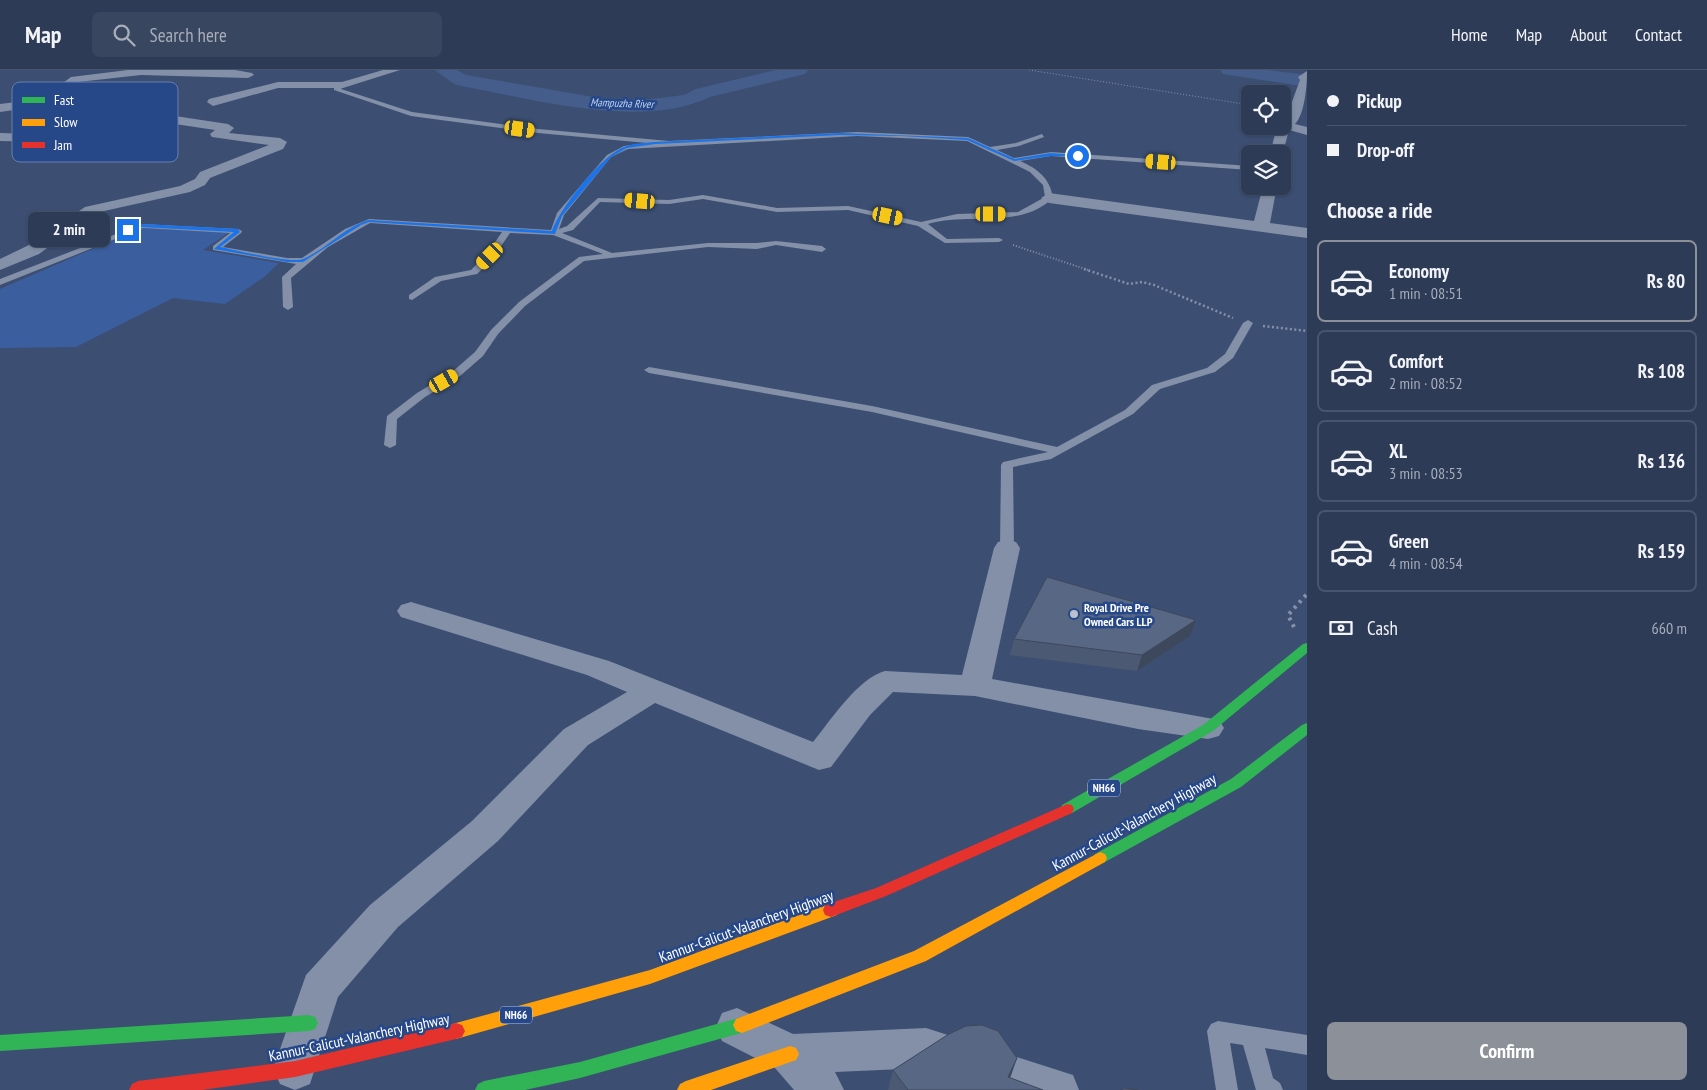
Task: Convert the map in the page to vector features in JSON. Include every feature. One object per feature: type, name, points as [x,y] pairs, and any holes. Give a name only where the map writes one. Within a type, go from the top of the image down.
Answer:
[{"type":"main road","name":"Kannur-Calicut-Valanchery Highway","points":[[138,1090],[295,1069],[449,1034],[650,977],[881,892],[1053,817],[1208,728],[1306,648]]},
{"type":"main road","name":"Kannur-Calicut-Valanchery Highway","points":[[484,1090],[580,1070],[737,1027],[920,956],[1236,783],[1307,728]]},
{"type":"main road","points":[[0,1043],[309,1023]]},
{"type":"main road","points":[[686,1090],[790,1054]]},
{"type":"street","points":[[214,102],[278,86],[343,85],[395,70]]},
{"type":"street","points":[[1291,121],[1300,88],[1306,75],[1297,70]]},
{"type":"street","points":[[71,82],[75,79],[141,72],[234,73],[248,75]]},
{"type":"street","points":[[0,108],[11,116],[0,128]]},
{"type":"street","points":[[0,265],[33,250],[90,210],[185,189],[200,182],[205,175],[278,146],[280,142],[217,134],[228,128],[178,120]]},
{"type":"street","points":[[1291,127],[1307,131]]},
{"type":"street","points":[[1261,226],[1268,195]]},
{"type":"street","points":[[1049,198],[1307,233]]},
{"type":"street","points":[[975,686],[1007,548]]},
{"type":"street","points":[[411,611],[598,668],[819,758],[860,707],[885,682],[975,686],[1138,718],[1208,728]]},
{"type":"street","points":[[295,1069],[320,988],[384,916],[485,831],[576,737],[653,690]]},
{"type":"street","points":[[737,1027],[790,1054],[822,1090]]},
{"type":"street","points":[[790,1054],[926,1048],[1057,1090]]},
{"type":"lane","points":[[343,85],[336,89],[410,114],[538,131],[669,143]]},
{"type":"lane","points":[[554,233],[560,215],[609,156],[626,147],[669,143],[857,134],[968,139],[1033,170],[1046,185],[1049,198],[1020,214],[968,215],[934,219],[921,224]]},
{"type":"lane","points":[[990,149],[1017,145],[1042,136]]},
{"type":"lane","points":[[1014,160],[1051,154],[1241,167]]},
{"type":"lane","points":[[554,233],[570,228],[598,200],[669,202],[702,198],[777,210],[848,208],[921,224],[945,240],[965,242],[999,240]]},
{"type":"lane","points":[[288,307],[286,277],[303,261],[359,224],[369,221],[554,233],[614,255]]},
{"type":"lane","points":[[0,282],[142,226],[238,231],[216,248],[287,261],[303,261]]},
{"type":"lane","points":[[412,297],[438,278],[474,272],[490,256],[508,230]]},
{"type":"lane","points":[[390,445],[391,418],[421,395],[456,374],[479,354],[494,332],[522,304],[582,258],[686,246],[757,246],[776,243],[822,249]]},
{"type":"lane","points":[[1007,548],[1007,465],[1047,458],[1129,412],[1156,388],[1211,370],[1229,356],[1248,323]]},
{"type":"lane","points":[[649,370],[872,409],[1059,451]]},
{"type":"lane","points":[[1227,1090],[1218,1031],[1307,1045]]},
{"type":"lane","points":[[1251,1036],[1264,1084],[1272,1090]]},
{"type":"path","points":[[1029,70],[1241,104]]},
{"type":"path","points":[[999,240],[1129,284],[1139,281],[1162,287],[1215,312],[1248,323],[1307,331]]},
{"type":"path","points":[[1306,648],[1288,615],[1307,594]]},
{"type":"shaded area","points":[[141,228],[230,232],[203,250],[279,263],[264,277],[225,304],[173,298],[76,347],[0,348],[0,289]]},
{"type":"building","name":"Royal Drive Pre Owned Cars LLP","points":[[1047,577],[1196,620],[1142,655],[1014,639]]},
{"type":"building","points":[[982,1025],[998,1031],[1017,1058],[1008,1077],[1043,1090],[908,1090],[893,1070],[949,1034],[966,1026]]},
{"type":"building","points":[[1124,1088],[1139,1090],[1121,1090]]},
{"type":"waterway","name":"Mampuzha River","points":[[444,70],[461,80],[472,82],[599,104],[644,106],[688,100],[703,93],[799,70]]},
{"type":"waterway","name":"Mampuzha River","points":[[1229,70],[1307,81]]},
{"type":"traffic: fast","points":[[1067,809],[1208,728],[1307,647]]},
{"type":"traffic: fast","points":[[1100,858],[1236,783],[1307,728]]},
{"type":"traffic: fast","points":[[0,1043],[309,1023]]},
{"type":"traffic: fast","points":[[484,1090],[580,1070],[742,1025]]},
{"type":"traffic: slow","points":[[742,1025],[920,956],[1100,858]]},
{"type":"traffic: slow","points":[[456,1031],[650,977],[831,910]]},
{"type":"traffic: slow","points":[[686,1090],[790,1054]]},
{"type":"traffic: jam","points":[[831,910],[881,892],[1067,809]]},
{"type":"traffic: jam","points":[[138,1090],[295,1069],[456,1031]]},
{"type":"place","name":"Royal Drive Pre Owned Cars LLP","points":[[1074,614]]},
{"type":"route","points":[[128,230],[142,226],[238,231],[220,243],[216,248],[287,261],[303,261],[359,224],[369,221],[554,233],[560,215],[591,181],[609,156],[626,147],[655,143],[840,134],[902,135],[968,139],[1014,160],[1037,158],[1051,154],[1078,156]]}]
